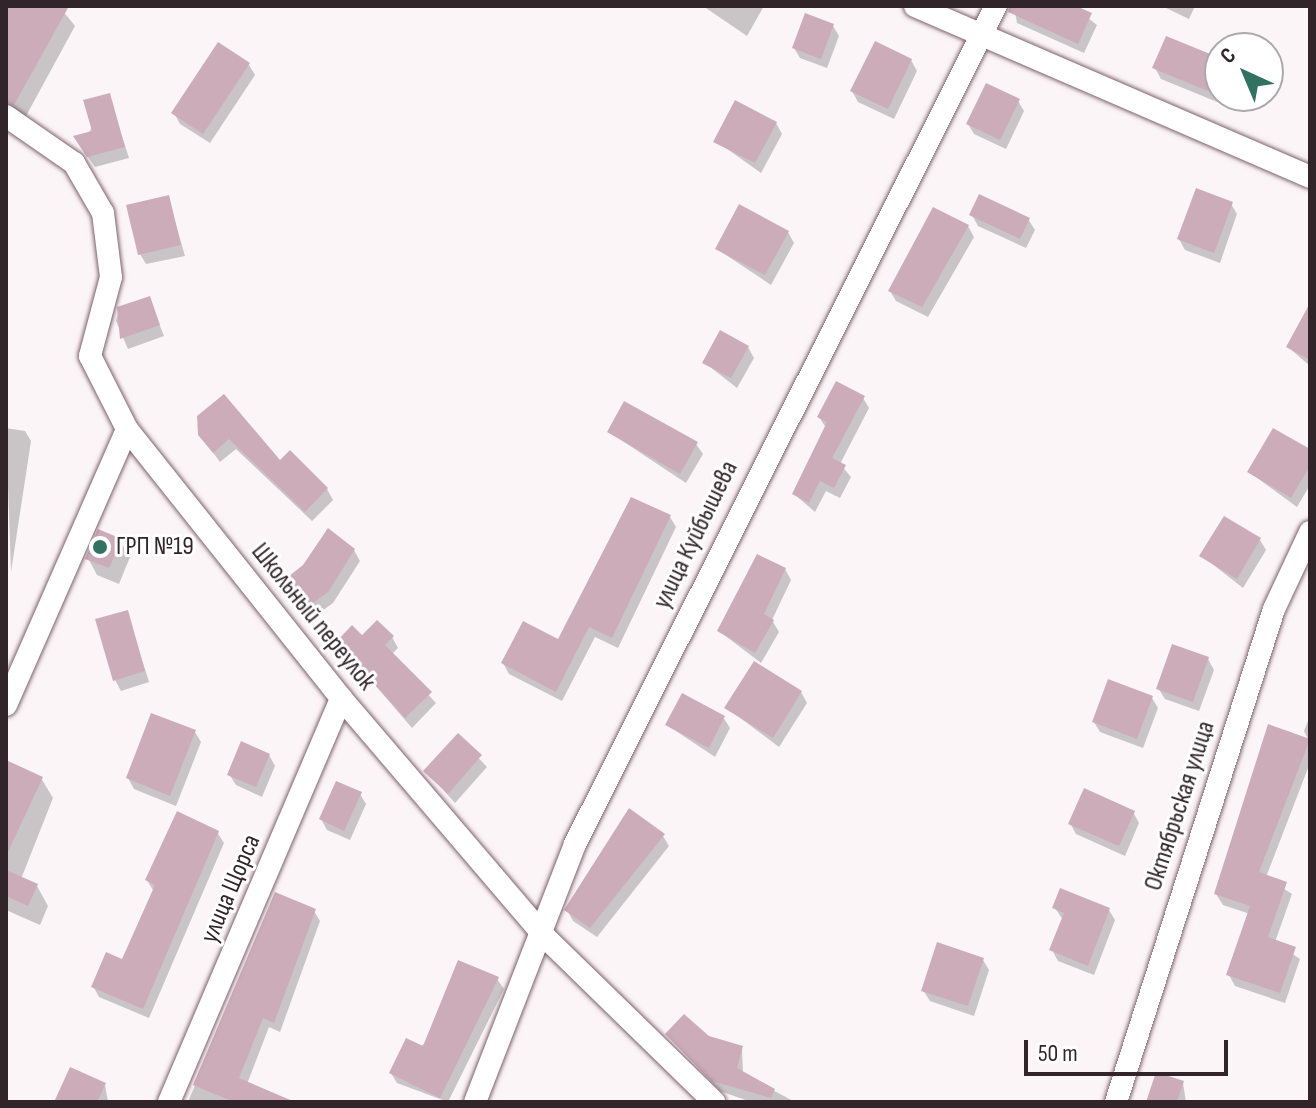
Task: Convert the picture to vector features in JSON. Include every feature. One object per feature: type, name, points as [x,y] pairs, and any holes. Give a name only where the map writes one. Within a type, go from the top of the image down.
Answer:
[{"type":"street","points":[[915,6],[1310,177]]},
{"type":"street","name":"улица Куйбышева","points":[[475,1102],[544,936],[575,844],[996,6]]},
{"type":"street","name":"Школьный переулок","points":[[6,116],[74,163],[103,213],[111,277],[90,356],[127,429],[341,698],[544,936],[714,1102]]},
{"type":"street","points":[[6,705],[127,429]]},
{"type":"street","name":"Октябрьская улица","points":[[1116,1102],[1274,609],[1310,532]]},
{"type":"street","name":"улица Щорса","points":[[169,1102],[341,698]]},
{"type":"building","points":[[6,6],[69,6],[14,105],[6,102]]},
{"type":"building","points":[[1010,6],[1076,6],[1092,13],[1078,44],[1008,12]]},
{"type":"building","points":[[805,13],[834,24],[821,59],[792,48]]},
{"type":"building","points":[[1166,36],[1204,51],[1204,89],[1152,68]]},
{"type":"building","points":[[875,41],[912,59],[888,109],[850,91]]},
{"type":"building","points":[[218,42],[250,63],[203,134],[171,113]]},
{"type":"building","points":[[986,83],[1020,99],[1000,140],[966,124]]},
{"type":"building","points":[[110,93],[125,147],[87,157],[73,136],[92,131],[83,100]]},
{"type":"building","points":[[735,100],[777,122],[755,163],[713,142]]},
{"type":"building","points":[[1196,188],[1233,202],[1214,253],[1177,239]]},
{"type":"building","points":[[979,194],[1030,218],[1020,239],[969,215]]},
{"type":"building","points":[[169,195],[181,245],[138,255],[126,205]]},
{"type":"building","points":[[739,204],[789,231],[765,275],[715,249]]},
{"type":"building","points":[[933,207],[969,225],[922,307],[888,291]]},
{"type":"building","points":[[150,296],[160,325],[120,339],[117,307]]},
{"type":"building","points":[[1310,303],[1310,360],[1286,347]]},
{"type":"building","points":[[720,330],[749,346],[731,378],[702,363]]},
{"type":"building","points":[[836,381],[865,396],[832,458],[846,465],[834,488],[820,481],[809,503],[792,494],[827,422],[817,417]]},
{"type":"building","points":[[224,394],[280,460],[290,450],[328,488],[305,512],[229,439],[213,453],[198,435],[197,416]]},
{"type":"building","points":[[624,401],[698,442],[680,474],[607,432]]},
{"type":"building","points":[[1273,428],[1310,449],[1310,466],[1291,498],[1247,472]]},
{"type":"building","points":[[631,497],[671,515],[612,638],[589,627],[556,692],[501,663],[523,621],[558,639]]},
{"type":"building","points":[[1224,516],[1261,538],[1237,579],[1199,556]]},
{"type":"building","points":[[328,528],[355,549],[328,592],[301,612],[278,585],[303,565]]},
{"type":"building","name":"ГРП №19","points":[[98,529],[122,539],[109,568],[85,559]]},
{"type":"building","points":[[757,554],[786,568],[764,614],[774,620],[755,653],[717,631]]},
{"type":"building","points":[[128,610],[145,671],[113,681],[95,619]]},
{"type":"building","points":[[377,620],[394,636],[385,645],[432,692],[405,718],[336,642],[352,625],[362,635]]},
{"type":"building","points":[[1172,644],[1209,657],[1193,702],[1156,689]]},
{"type":"building","points":[[754,661],[802,691],[773,738],[724,708]]},
{"type":"building","points":[[1108,679],[1153,696],[1137,739],[1092,722]]},
{"type":"building","points":[[682,693],[725,716],[709,748],[665,725]]},
{"type":"building","points":[[151,713],[196,730],[170,796],[126,778]]},
{"type":"building","points":[[1268,724],[1310,739],[1259,872],[1287,882],[1268,937],[1296,947],[1280,993],[1226,975],[1250,906],[1214,894]]},
{"type":"building","points":[[458,733],[482,755],[448,794],[423,771]]},
{"type":"building","points":[[241,741],[270,754],[256,787],[227,775]]},
{"type":"building","points":[[6,760],[43,777],[6,856]]},
{"type":"building","points":[[336,781],[362,792],[344,831],[319,819]]},
{"type":"building","points":[[1084,788],[1135,811],[1119,846],[1068,824]]},
{"type":"building","points":[[629,808],[665,834],[590,928],[564,910]]},
{"type":"building","points":[[177,811],[219,831],[143,1009],[91,987],[106,952],[122,959],[155,885],[145,880]]},
{"type":"building","points":[[6,870],[38,884],[28,906],[6,896]]},
{"type":"building","points":[[1060,888],[1110,908],[1088,966],[1049,950],[1064,913],[1052,908]]},
{"type":"building","points":[[275,892],[316,909],[274,1023],[263,1018],[239,1078],[295,1102],[234,1102],[193,1085]]},
{"type":"building","points":[[937,942],[984,958],[968,1006],[921,991]]},
{"type":"building","points":[[458,960],[499,977],[440,1098],[389,1073],[406,1038],[423,1046]]},
{"type":"building","points":[[684,1014],[709,1036],[743,1046],[737,1068],[775,1089],[771,1098],[712,1081],[665,1034]]},
{"type":"building","points":[[70,1067],[106,1083],[97,1102],[54,1102]]},
{"type":"building","points":[[1156,1072],[1184,1081],[1177,1102],[1146,1102]]},
{"type":"place","name":"ГРП №19","points":[[100,547]]}]
